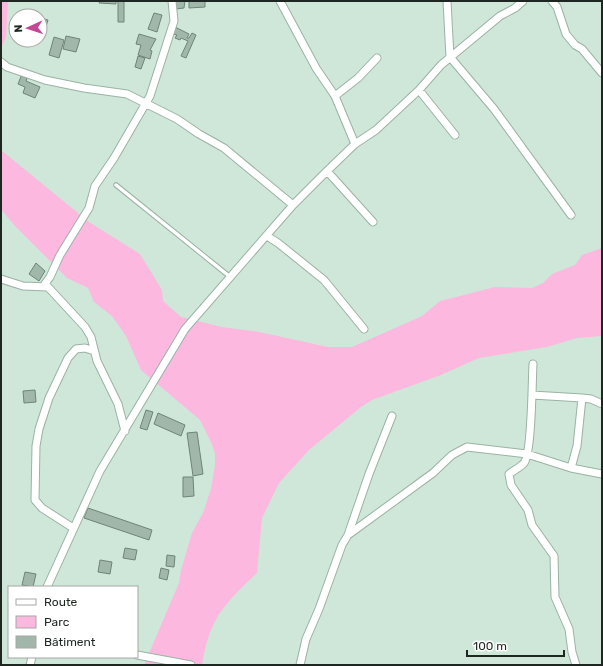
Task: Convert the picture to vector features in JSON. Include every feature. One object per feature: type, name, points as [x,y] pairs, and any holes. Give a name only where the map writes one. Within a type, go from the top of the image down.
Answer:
[{"type":"street","points":[[44,285],[50,277],[60,255],[89,208],[94,186],[114,158],[144,103],[150,96],[158,66],[168,42],[174,21],[172,1]]},
{"type":"street","points":[[280,1],[316,68],[335,96],[355,144]]},
{"type":"street","points":[[447,1],[450,57],[494,109],[571,215]]},
{"type":"street","points":[[47,586],[100,471],[125,431],[184,328],[293,205],[327,171],[355,144],[376,130],[419,90],[433,72],[450,57],[500,16],[515,8],[523,1]]},
{"type":"street","points":[[552,1],[557,7],[566,34],[602,73]]},
{"type":"street","points":[[335,96],[358,78],[377,58]]},
{"type":"street","points":[[1,62],[7,67],[45,80],[84,88],[127,94],[177,119],[224,148],[293,205]]},
{"type":"street","points":[[419,90],[455,135]]},
{"type":"street","points":[[327,171],[373,222]]},
{"type":"street","points":[[267,236],[324,280],[364,328]]},
{"type":"street","points":[[1,279],[23,286],[44,285],[53,292],[85,327],[91,337],[97,361],[118,404],[125,431]]},
{"type":"street","points":[[73,528],[42,508],[35,500],[36,446],[44,412],[68,358],[76,349],[85,348],[94,351]]},
{"type":"street","points":[[533,364],[531,420],[527,454],[524,463],[509,474],[511,485],[528,510],[532,525],[554,556],[555,597],[569,629],[572,652],[576,665]]},
{"type":"street","points":[[532,395],[591,399],[602,404]]},
{"type":"street","points":[[571,468],[577,446],[582,398]]},
{"type":"street","points":[[300,665],[306,639],[319,609],[342,545],[348,535],[369,474],[392,416]]},
{"type":"street","points":[[348,535],[433,473],[452,455],[467,447],[527,454],[571,468],[602,474]]},
{"type":"street","points":[[138,655],[192,665]]},
{"type":"lane","points":[[116,184],[229,276]]},
{"type":"green space","points":[[1,1],[8,1],[6,37],[1,48]]},
{"type":"green space","points":[[1,150],[89,222],[140,254],[162,290],[163,301],[181,317],[222,327],[259,332],[328,347],[352,347],[422,316],[440,301],[495,287],[532,288],[543,283],[552,274],[575,265],[582,255],[602,248],[602,336],[577,338],[547,347],[479,358],[441,375],[372,400],[361,407],[309,450],[279,483],[262,518],[257,573],[235,594],[220,613],[209,636],[202,665],[144,665],[179,583],[181,570],[192,533],[203,513],[211,489],[215,465],[215,453],[200,420],[141,370],[126,336],[112,316],[94,302],[88,288],[67,278],[15,226],[1,209]]},
{"type":"building","points":[[100,1],[116,1],[116,4],[99,3]]},
{"type":"building","points":[[118,1],[124,1],[124,22],[118,22]]},
{"type":"building","points":[[175,1],[185,1],[184,8],[176,9]]},
{"type":"building","points":[[189,1],[205,1],[205,7],[189,8]]},
{"type":"building","points":[[154,13],[162,15],[157,32],[148,29]]},
{"type":"building","points":[[175,27],[189,34],[187,38],[189,38],[192,33],[196,35],[186,58],[181,56],[188,41],[181,38],[180,40],[175,38],[177,35],[173,34]]},
{"type":"building","points":[[139,34],[156,39],[150,50],[152,51],[150,59],[138,55],[141,45],[136,44]]},
{"type":"building","points":[[66,36],[80,39],[76,52],[63,49]]},
{"type":"building","points":[[54,37],[64,40],[59,58],[49,55]]},
{"type":"building","points":[[138,56],[145,58],[141,69],[135,67]]},
{"type":"building","points":[[22,74],[28,76],[26,81],[40,87],[35,98],[23,93],[25,87],[18,84]]},
{"type":"building","points":[[36,263],[45,271],[39,281],[29,274]]},
{"type":"building","points":[[35,390],[36,402],[24,403],[23,391]]},
{"type":"building","points":[[146,410],[153,412],[147,430],[140,428]]},
{"type":"building","points":[[158,413],[185,425],[181,436],[154,424]]},
{"type":"building","points":[[197,432],[203,474],[193,476],[187,433]]},
{"type":"building","points":[[183,477],[193,477],[194,496],[183,497]]},
{"type":"building","points":[[88,508],[152,530],[149,540],[84,518]]},
{"type":"building","points":[[125,548],[137,550],[135,560],[123,558]]},
{"type":"building","points":[[167,555],[175,556],[174,567],[166,566]]},
{"type":"building","points":[[100,560],[112,562],[110,574],[98,572]]},
{"type":"building","points":[[161,568],[169,570],[167,580],[159,578]]},
{"type":"building","points":[[25,572],[36,574],[33,586],[22,585]]}]
